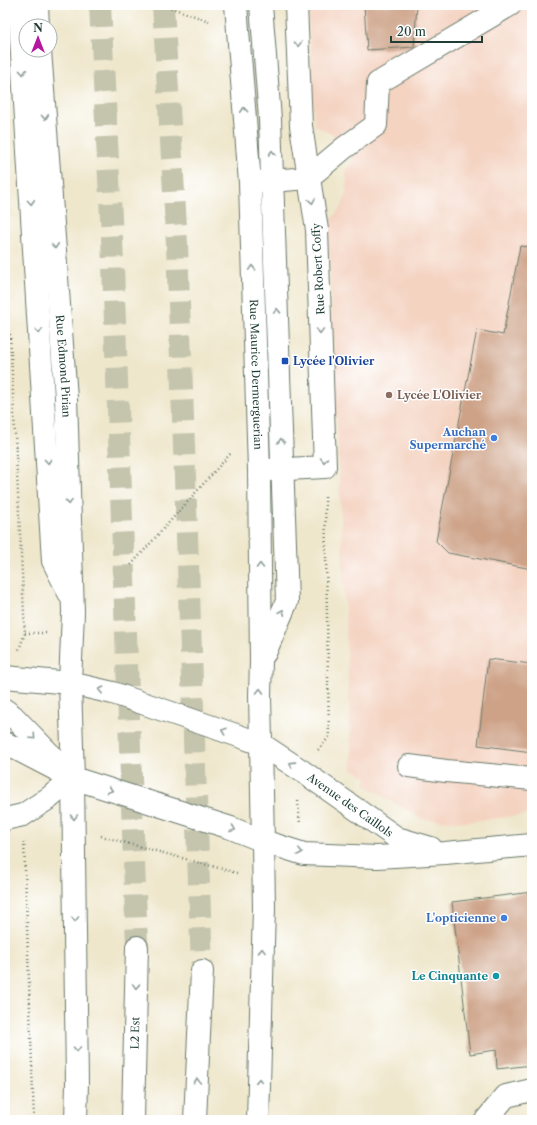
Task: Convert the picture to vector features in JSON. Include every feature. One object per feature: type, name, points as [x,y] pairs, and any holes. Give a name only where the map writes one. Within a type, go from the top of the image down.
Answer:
[{"type":"main road","points":[[19,5],[53,561],[72,600]]},
{"type":"main road","points":[[37,5],[38,18]]},
{"type":"main road","name":"Rue Maurice Dermerguerian","points":[[236,5],[250,183],[259,470],[261,744]]},
{"type":"main road","points":[[261,5],[270,119],[286,601],[261,661]]},
{"type":"main road","name":"Rue Robert Coffy","points":[[296,5],[300,126],[317,230],[325,467]]},
{"type":"main road","points":[[250,183],[308,178],[344,148],[376,125],[378,83],[510,5]]},
{"type":"main road","name":"Rue Edmond Pirian","points":[[41,58],[66,398],[72,600],[70,683]]},
{"type":"main road","points":[[259,470],[325,467]]},
{"type":"main road","name":"Avenue des Caillols","points":[[5,677],[70,683],[114,693],[261,744],[397,838],[445,853]]},
{"type":"main road","points":[[70,683],[74,835],[77,1083],[76,1120]]},
{"type":"main road","name":"Avenue des Caillols","points":[[5,710],[13,716],[72,778],[231,828],[263,841],[304,854],[376,856],[445,853],[532,845]]},
{"type":"main road","points":[[5,743],[72,778]]},
{"type":"main road","points":[[258,1120],[264,909],[261,744]]},
{"type":"main road","points":[[409,766],[532,780]]},
{"type":"main road","points":[[5,819],[23,815],[30,811],[49,798],[72,778]]},
{"type":"main road","name":"L2 Est","points":[[133,1120],[138,947]]},
{"type":"main road","points":[[195,1120],[202,971]]},
{"type":"main road","points":[[486,1120],[506,1096],[532,1090]]},
{"type":"path","points":[[163,5],[238,32]]},
{"type":"path","points":[[10,330],[24,633],[16,657]]},
{"type":"path","points":[[131,564],[257,425]]},
{"type":"path","points":[[304,854],[295,783],[302,771],[329,737],[325,467]]},
{"type":"path","points":[[24,633],[44,633]]},
{"type":"path","points":[[74,835],[95,835],[241,874]]},
{"type":"path","points":[[24,839],[34,1120]]},
{"type":"shaded area","points":[[308,5],[532,5],[532,814],[467,822],[421,819],[365,785],[367,777],[352,769],[328,224],[342,206],[346,194],[347,179],[345,170],[353,163],[340,142],[331,134],[314,125]]},
{"type":"building","points":[[364,5],[417,5],[414,47],[367,50]]},
{"type":"building","name":"Auchan Supermarché","points":[[520,246],[532,247],[532,569],[448,553],[436,541],[477,330],[503,335]]},
{"type":"building","points":[[488,659],[532,664],[532,752],[478,745]]},
{"type":"building","name":"Le Cinquante","points":[[532,892],[532,1065],[497,1069],[496,1050],[470,1054],[452,902]]},
{"type":"tunnel","points":[[100,5],[112,237],[137,947]]},
{"type":"tunnel","points":[[163,5],[177,244],[202,971]]},
{"type":"place","name":"Lycée l'Olivier","points":[[285,361]]},
{"type":"place","name":"Lycée L'Olivier","points":[[389,395]]},
{"type":"place","name":"Auchan Supermarché","points":[[494,438]]},
{"type":"place","name":"L'opticienne","points":[[504,918]]},
{"type":"place","name":"Le Cinquante","points":[[496,976]]}]
